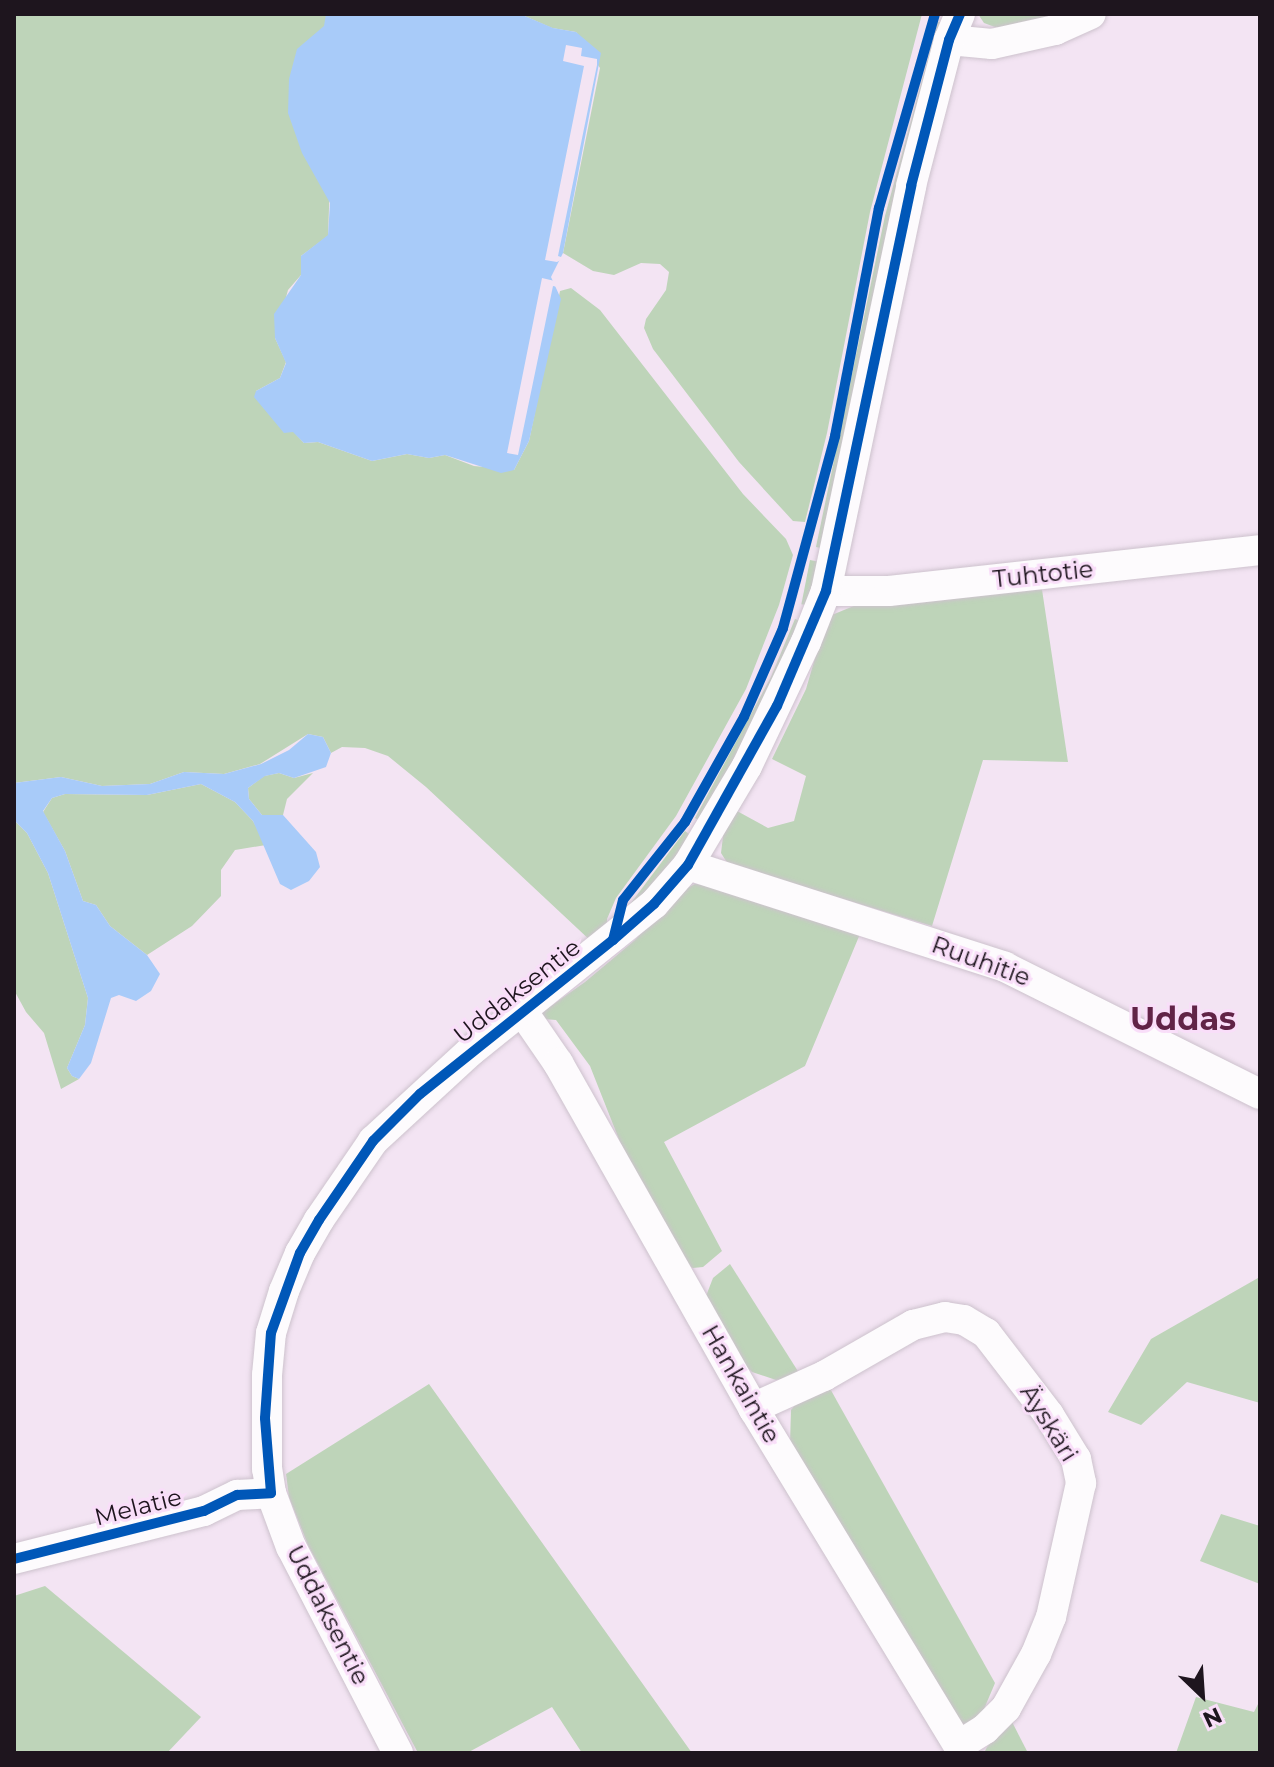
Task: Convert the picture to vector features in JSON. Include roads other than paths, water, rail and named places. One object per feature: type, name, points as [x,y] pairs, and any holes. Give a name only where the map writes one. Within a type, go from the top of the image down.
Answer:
[{"type":"street","points":[[954,27],[971,44],[1018,39],[1055,30],[1091,14]]},
{"type":"street","name":"Uddaksentie","points":[[398,1753],[291,1547],[271,1493],[265,1418],[271,1333],[300,1253],[373,1141],[420,1094],[654,904],[688,865],[777,706],[826,591],[911,186],[954,27]]},
{"type":"street","name":"Tuhtotie","points":[[826,591],[889,591],[1260,550]]},
{"type":"street","name":"Ruuhitie","points":[[688,865],[1005,967],[1260,1094]]},
{"type":"street","name":"Hankaintie","points":[[523,1012],[558,1063],[753,1408],[961,1749]]},
{"type":"street","name":"Äyskäri","points":[[753,1408],[824,1376],[913,1325],[945,1317],[964,1320],[986,1333],[1049,1415],[1076,1459],[1081,1483],[1051,1617],[1036,1654],[1006,1708],[961,1749]]},
{"type":"street","name":"Melatie","points":[[14,1559],[204,1511],[237,1495],[271,1493]]},
{"type":"water","points":[[326,14],[520,14],[553,28],[576,32],[601,53],[563,253],[551,277],[561,299],[529,441],[514,470],[501,473],[445,455],[429,458],[407,454],[372,461],[318,442],[304,443],[293,432],[284,433],[254,397],[256,391],[280,378],[286,363],[275,338],[274,314],[301,275],[301,256],[328,235],[330,203],[302,153],[288,113],[289,79],[297,49],[324,26]]},
{"type":"water","points":[[308,734],[323,737],[331,753],[326,767],[294,778],[279,773],[265,776],[248,788],[249,799],[262,815],[283,815],[316,852],[320,867],[309,881],[291,890],[280,884],[253,821],[235,802],[201,784],[147,795],[65,794],[52,798],[43,811],[65,851],[83,901],[96,905],[110,926],[147,955],[160,974],[151,991],[136,1001],[119,995],[111,998],[91,1063],[79,1079],[72,1076],[67,1068],[85,1025],[88,998],[48,873],[27,833],[14,820],[14,783],[61,777],[102,786],[150,784],[184,772],[224,774],[261,764],[289,750]]},
{"type":"district","name":"Uddas","points":[[1183,1019]]}]
